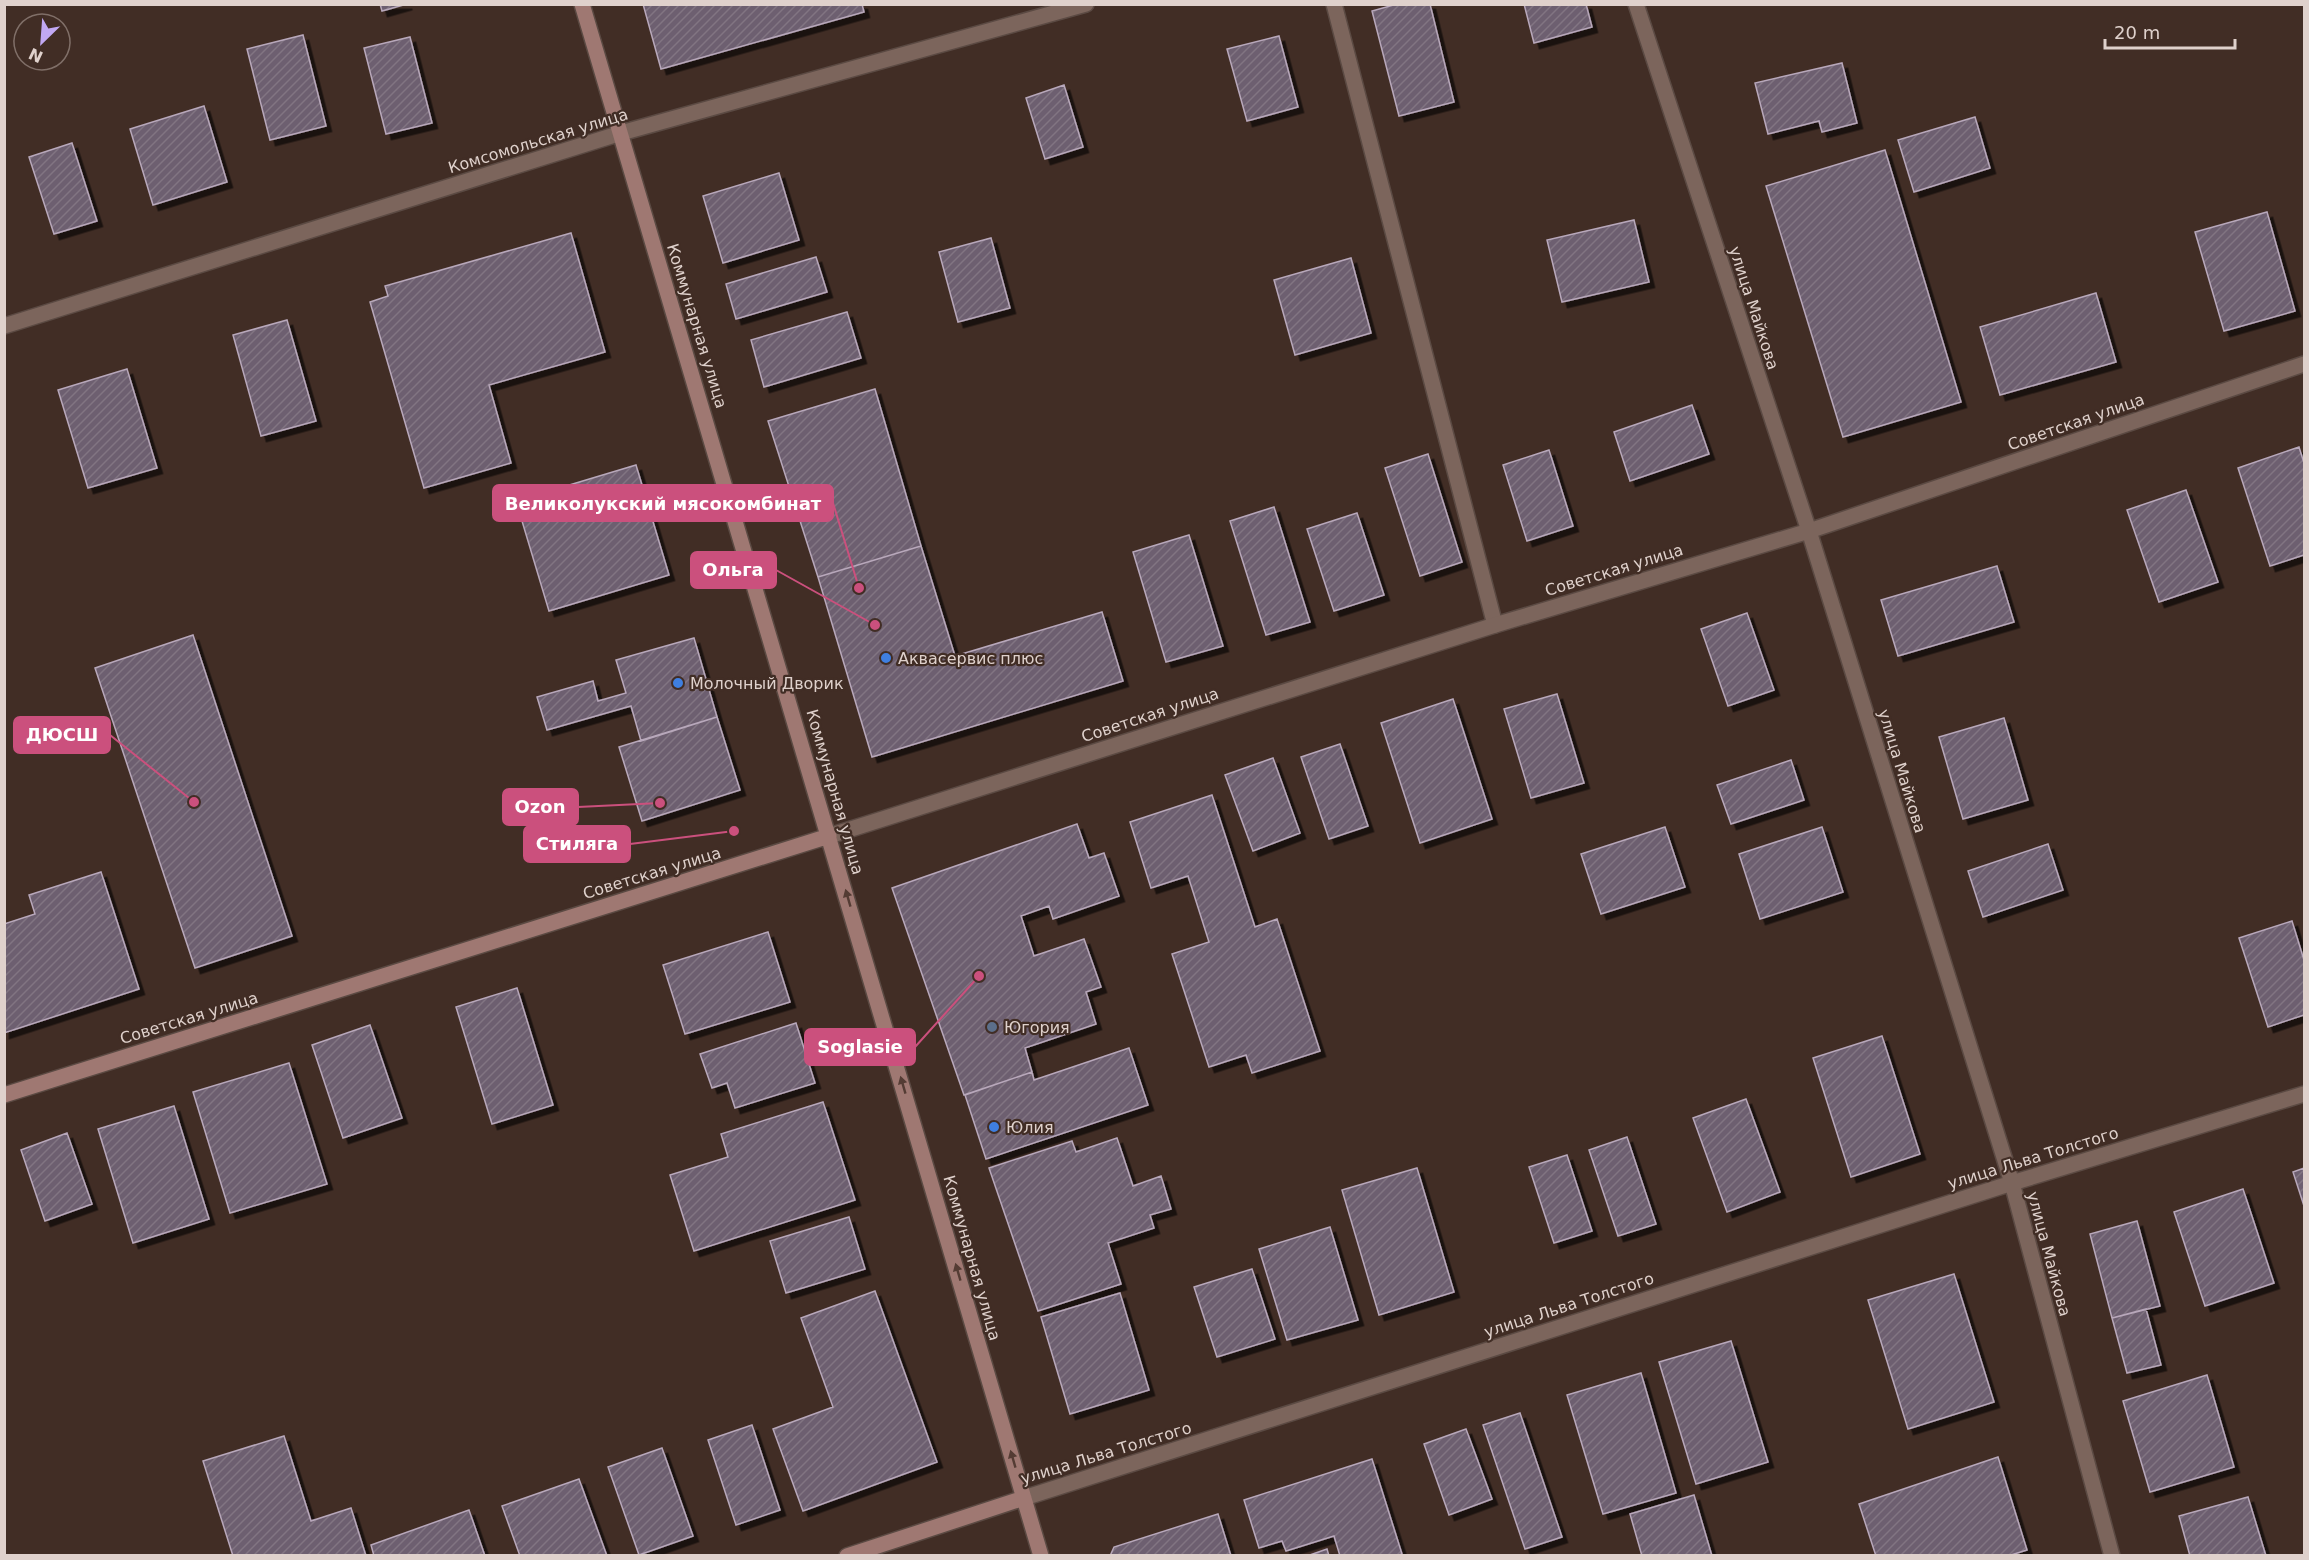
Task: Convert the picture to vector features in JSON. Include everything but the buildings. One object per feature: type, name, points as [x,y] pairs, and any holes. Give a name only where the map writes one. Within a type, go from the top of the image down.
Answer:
[{"type":"main road","name":"Коммунарная улица","points":[[582,4],[830,836],[1041,1556]]},
{"type":"main road","name":"Советская улица","points":[[4,1095],[830,836]]},
{"type":"main road","name":"улица Льва Толстого","points":[[847,1556],[1024,1498]]},
{"type":"street","name":"Комсомольская улица","points":[[4,326],[621,133],[1086,4]]},
{"type":"street","points":[[1334,4],[1495,625]]},
{"type":"street","name":"улица Майкова","points":[[1636,4],[1809,531],[2012,1183],[2112,1556]]},
{"type":"street","name":"Советская улица","points":[[830,836],[1495,625],[1809,531],[2304,364]]},
{"type":"street","name":"улица Льва Толстого","points":[[1024,1498],[2012,1183],[2304,1094]]},
{"type":"place","name":"Великолукский мясокомбинат","points":[[859,588]]},
{"type":"place","name":"Ольга","points":[[875,625]]},
{"type":"place","name":"Аквасервис плюс","points":[[886,658]]},
{"type":"place","name":"Молочный Дворик","points":[[678,683]]},
{"type":"place","name":"ДЮСШ","points":[[194,802]]},
{"type":"place","name":"Ozon","points":[[660,803]]},
{"type":"place","name":"Стиляга","points":[[734,831]]},
{"type":"place","name":"Soglasie","points":[[979,976]]},
{"type":"place","name":"Югория","points":[[992,1027]]},
{"type":"place","name":"Юлия","points":[[994,1127]]}]
